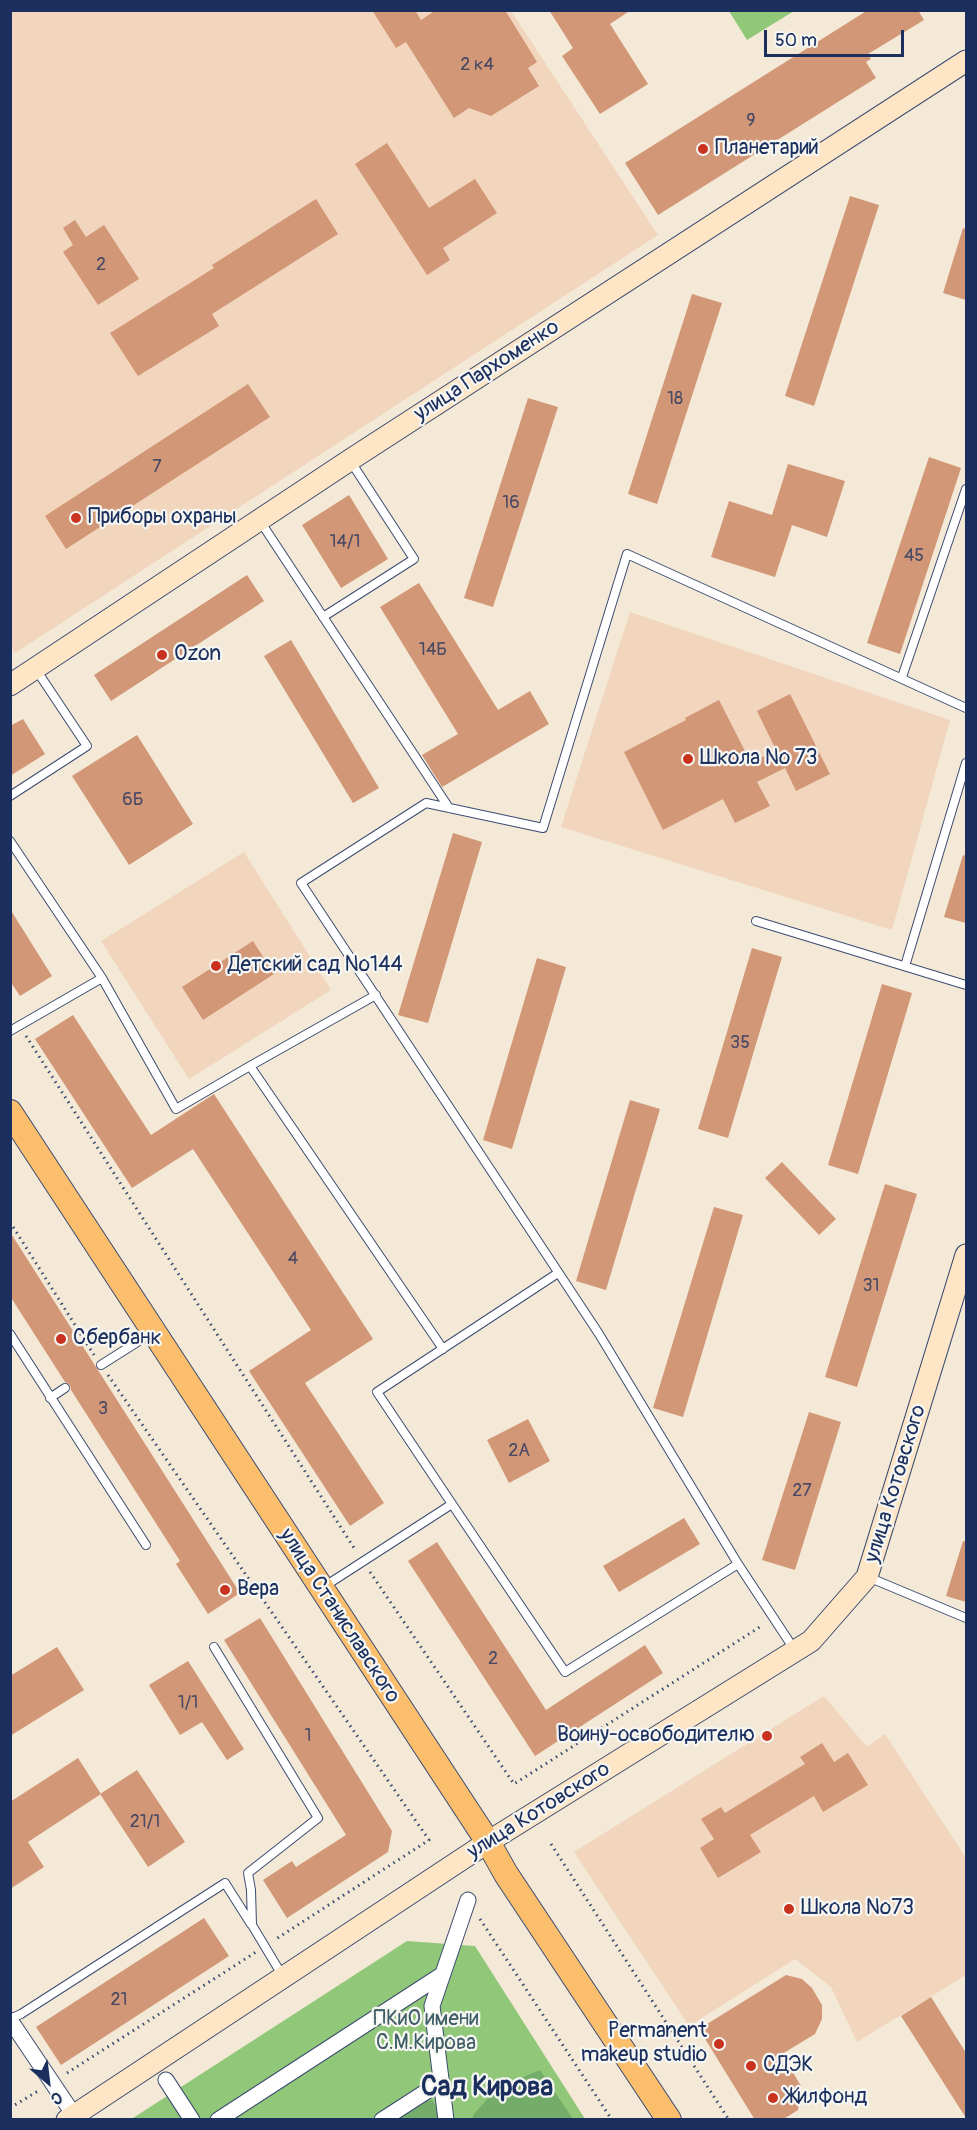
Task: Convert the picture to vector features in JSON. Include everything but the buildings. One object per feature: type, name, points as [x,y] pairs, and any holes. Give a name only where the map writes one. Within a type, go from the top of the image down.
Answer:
[{"type":"main road","name":"улица Станиславского","points":[[10,1112],[669,2120]]},
{"type":"street","name":"улица Пархоменко","points":[[10,685],[350,460],[966,61]]},
{"type":"street","name":"улица Котовского","points":[[70,2117],[488,1842],[811,1641],[867,1577],[966,1255]]},
{"type":"street","points":[[446,2120],[432,2006],[468,1899]]},
{"type":"street","points":[[218,2120],[443,1974]]},
{"type":"street","points":[[10,2019],[52,2083],[70,2117]]},
{"type":"street","points":[[166,2080],[192,2120]]},
{"type":"street","points":[[382,2120],[441,2082]]},
{"type":"lane","points":[[323,617],[414,560],[350,460]]},
{"type":"lane","points":[[902,677],[966,489]]},
{"type":"lane","points":[[259,520],[449,808]]},
{"type":"lane","points":[[795,1651],[738,1564],[599,1334],[301,883],[426,803],[543,828],[627,554],[966,708]]},
{"type":"lane","points":[[10,796],[87,746],[35,668]]},
{"type":"lane","points":[[905,966],[966,763]]},
{"type":"lane","points":[[10,841],[102,978],[176,1109],[376,995]]},
{"type":"lane","points":[[756,921],[966,985]]},
{"type":"lane","points":[[10,1030],[102,978]]},
{"type":"lane","points":[[250,1066],[443,1349]]},
{"type":"lane","points":[[558,1273],[377,1392],[565,1672],[738,1564]]},
{"type":"lane","points":[[101,1365],[154,1332]]},
{"type":"lane","points":[[10,1334],[146,1545]]},
{"type":"lane","points":[[50,1398],[65,1388]]},
{"type":"lane","points":[[321,1588],[452,1504]]},
{"type":"lane","points":[[867,1577],[966,1618]]},
{"type":"lane","points":[[214,1647],[318,1818],[248,1873],[252,1925]]},
{"type":"lane","points":[[10,2019],[225,1883],[283,1977]]},
{"type":"path","points":[[19,1026],[363,1562],[514,1784],[774,1618]]},
{"type":"path","points":[[10,1222],[101,1365],[429,1839],[10,2108]]},
{"type":"path","points":[[551,1844],[729,2120]]},
{"type":"path","points":[[468,1899],[612,2120]]},
{"type":"shaded area","points":[[11,11],[511,11],[658,235],[15,653],[11,646]]},
{"type":"shaded area","points":[[630,612],[950,720],[892,930],[561,827]]},
{"type":"shaded area","name":"Детский сад №144","points":[[244,852],[331,990],[189,1079],[101,941]]},
{"type":"shaded area","name":"Школа №73","points":[[824,1696],[867,1747],[885,1734],[966,1858],[966,1975],[857,2042],[831,1987],[795,1959],[689,2026],[574,1852]]},
{"type":"green space","points":[[729,11],[794,11],[747,40]]},
{"type":"green space","name":"ПКиО имени С.М.Кирова","points":[[407,1941],[475,1946],[585,2119],[130,2120]]},
{"type":"green space","points":[[540,2070],[573,2119],[472,2119],[497,2088]]},
{"type":"green space","points":[[432,2100],[436,2106],[438,2119],[395,2120],[425,2101]]},
{"type":"place","name":"Планетарий","points":[[703,149]]},
{"type":"place","name":"Приборы охраны","points":[[76,518]]},
{"type":"place","name":"Ozon","points":[[162,655]]},
{"type":"place","name":"Школа № 73","points":[[688,759]]},
{"type":"place","name":"Детский сад №144","points":[[216,966]]},
{"type":"place","name":"Сбербанк","points":[[61,1339]]},
{"type":"place","name":"Вера","points":[[225,1590]]},
{"type":"place","name":"Воину-освободителю","points":[[767,1736]]},
{"type":"place","name":"Школа №73","points":[[789,1909]]},
{"type":"place","name":"Permanent makeup studio","points":[[719,2044]]},
{"type":"place","name":"СДЭК","points":[[751,2066]]},
{"type":"place","name":"Жилфонд","points":[[773,2098]]},
{"type":"district","name":"Сад Кирова","points":[[487,2088]]}]
